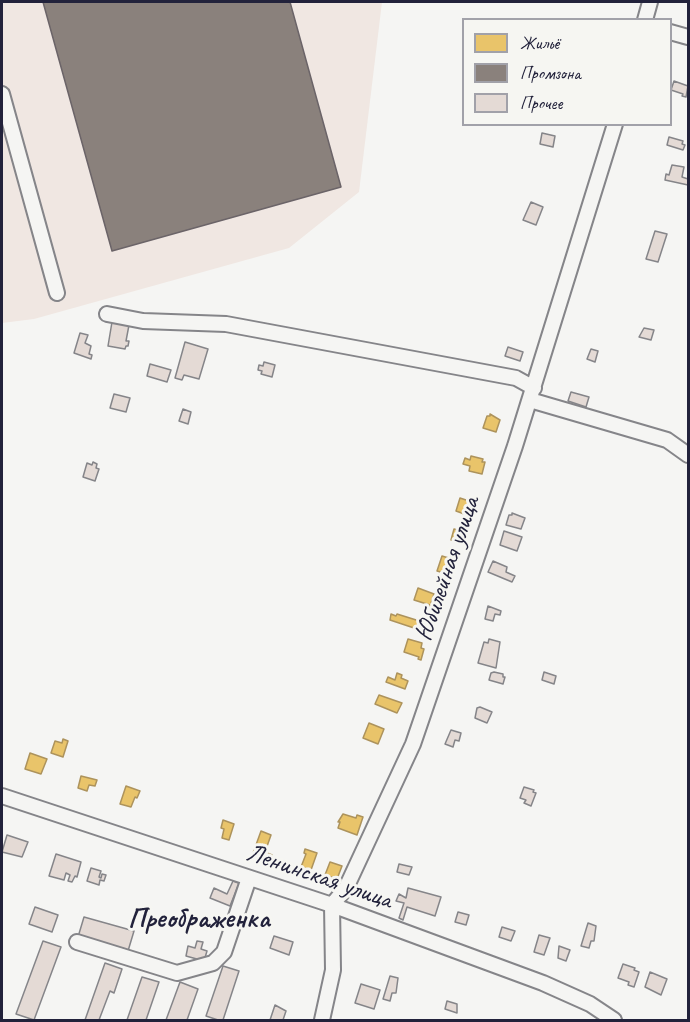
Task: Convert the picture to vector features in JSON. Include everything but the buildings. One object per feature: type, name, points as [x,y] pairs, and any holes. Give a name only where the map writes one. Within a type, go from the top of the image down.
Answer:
[{"type":"street","points":[[646,18],[650,2]]},
{"type":"street","points":[[672,33],[688,37]]},
{"type":"street","points":[[2,94],[57,293]]},
{"type":"street","name":"Юбилейная улица","points":[[332,905],[346,888],[413,744],[532,394],[614,126]]},
{"type":"street","points":[[107,314],[143,321],[226,324],[516,378],[532,394],[667,440],[688,455]]},
{"type":"street","name":"Ленинская улица","points":[[2,796],[332,905],[543,983],[590,1004],[614,1020]]},
{"type":"street","points":[[77,942],[177,973],[213,963],[224,952],[249,878]]},
{"type":"street","points":[[322,1020],[333,970],[332,905]]},
{"type":"shaded area","points":[[2,2],[382,2],[359,192],[289,248],[34,319],[2,323]]},
{"type":"district","name":"Преображенка","points":[[199,920]]}]
